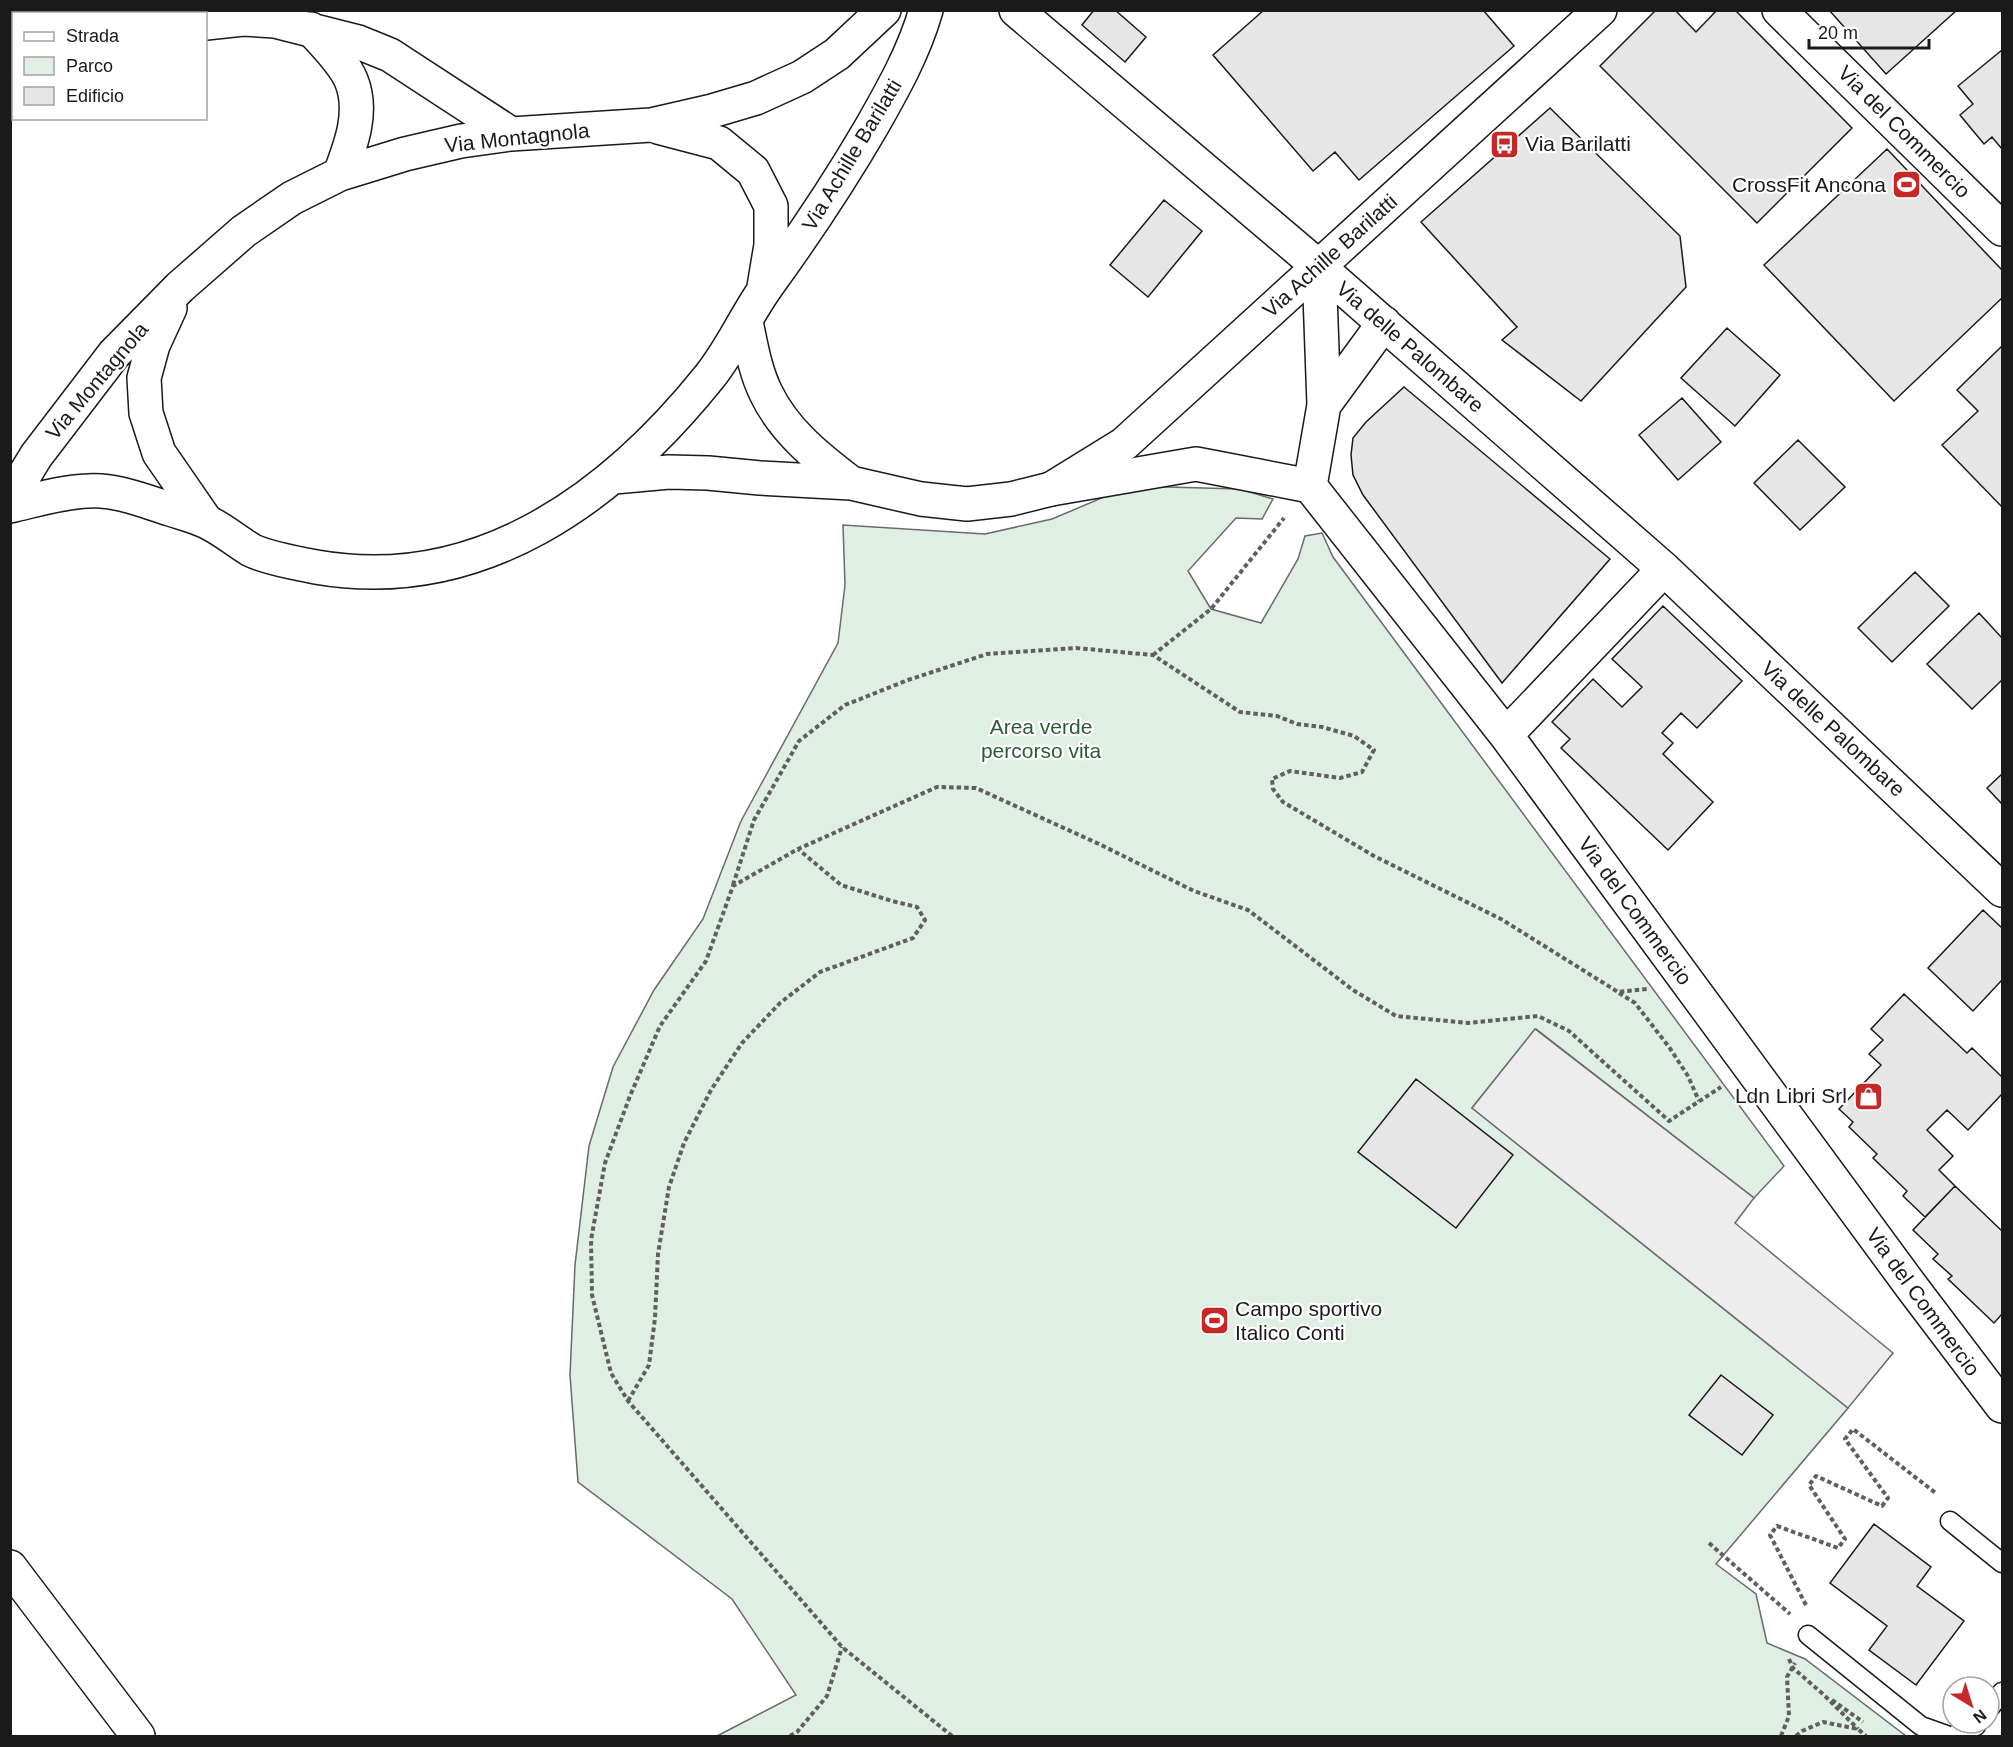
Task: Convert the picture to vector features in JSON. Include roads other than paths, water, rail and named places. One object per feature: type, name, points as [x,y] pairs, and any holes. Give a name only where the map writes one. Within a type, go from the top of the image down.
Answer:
[{"type":"street","name":"Via Montagnola","points":[[10,499],[36,456],[114,354],[180,287],[244,231],[292,198],[340,174],[416,151],[461,141],[511,134],[651,125],[756,98],[802,77],[837,54],[884,10]]},
{"type":"street","name":"Via Achille Barilatti","points":[[10,506],[56,495],[91,490],[126,495],[206,521],[255,552],[316,567],[373,573],[447,565],[510,543],[562,514],[614,477],[669,424],[712,374],[763,291],[811,226],[847,169],[911,53],[926,10]]},
{"type":"street","name":"Via delle Palombare","points":[[1017,10],[1384,323],[1664,569],[2002,890]]},
{"type":"street","name":"Via Achille Barilatti","points":[[1051,489],[1124,444],[1600,10]]},
{"type":"street","name":"Via del Commercio","points":[[1779,10],[2002,229]]},
{"type":"street","points":[[207,24],[243,19],[275,21],[358,42],[390,55],[511,134]]},
{"type":"street","points":[[311,29],[351,78],[357,99],[354,132],[340,174]]},
{"type":"street","name":"Via Achille Barilatti","points":[[651,125],[719,143],[753,171],[771,206],[771,245],[763,291]]},
{"type":"street","points":[[1310,486],[1324,405],[1319,267]]},
{"type":"street","name":"Via Achille Barilatti","points":[[180,287],[153,345],[144,378],[146,413],[159,453],[206,521]]},
{"type":"street","name":"Via Achille Barilatti","points":[[746,322],[756,367],[765,393],[779,416],[800,441],[851,483]]},
{"type":"street","points":[[1324,405],[1384,323]]},
{"type":"street","name":"Via Achille Barilatti","points":[[614,477],[669,472],[708,472],[760,478],[851,483],[921,499],[968,504],[1011,499],[1051,489],[1196,464],[1310,486]]},
{"type":"street","name":"Via del Commercio","points":[[1310,486],[1506,735],[1688,984],[1997,1386]]},
{"type":"street","points":[[1506,735],[1664,569]]},
{"type":"street","points":[[10,1567],[138,1737]]},
{"type":"lane","points":[[1950,1521],[2002,1563]]},
{"type":"lane","points":[[1808,1635],[1921,1726],[1951,1737]]},
{"type":"place","name":"Via Barilatti","points":[[1504,144]]},
{"type":"place","name":"CrossFit Ancona","points":[[1907,185]]},
{"type":"place","name":"Ldn Libri Srl","points":[[1868,1096]]},
{"type":"place","name":"Campo sportivo Italico Conti","points":[[1214,1321]]},
{"type":"park label","name":"Area verde percorso vita","points":[[1041,739]]}]
